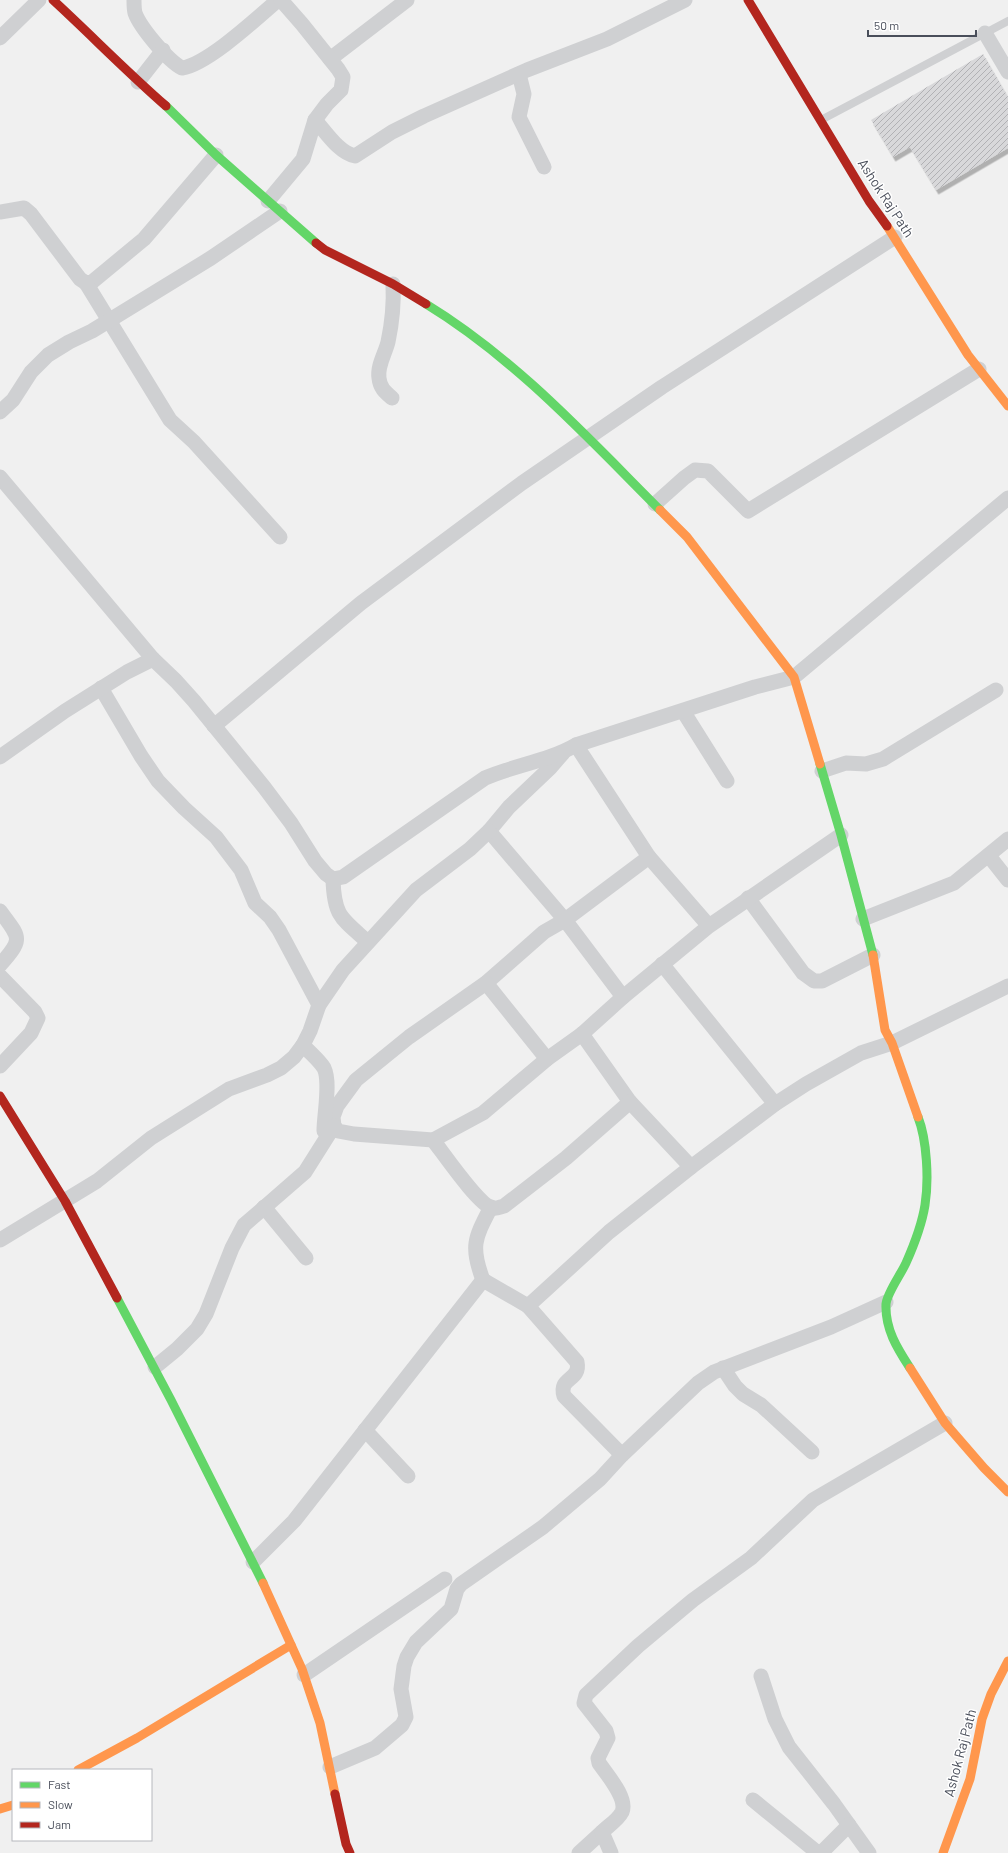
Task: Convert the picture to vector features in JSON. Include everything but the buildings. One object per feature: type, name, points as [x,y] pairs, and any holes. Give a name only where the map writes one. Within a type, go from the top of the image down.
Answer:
[{"type":"street","points":[[0,38],[39,0]]},
{"type":"street","points":[[53,0],[112,55],[138,82],[173,112],[216,155],[325,250],[393,284],[433,307],[472,334],[550,400],[587,438],[656,504],[697,549],[794,678],[841,835],[873,955],[885,1030],[892,1043],[924,1133],[926,1183],[925,1205],[918,1232],[906,1262],[886,1302],[887,1324],[896,1346],[945,1422],[984,1468],[1008,1492]]},
{"type":"street","points":[[0,412],[13,400],[31,372],[48,355],[211,258],[274,206],[303,159],[316,120],[327,104],[341,90],[343,84],[343,77],[330,59],[302,24],[279,0],[199,63],[182,68],[176,65],[140,21],[135,12],[134,0]]},
{"type":"street","points":[[330,59],[407,0]]},
{"type":"street","points":[[316,120],[348,155],[355,156],[392,132],[519,74],[607,39],[685,0]]},
{"type":"street","name":"Ashok Raj Path","points":[[748,0],[869,200],[895,237],[932,300],[979,369],[1008,406]]},
{"type":"street","points":[[985,33],[1008,72]]},
{"type":"street","points":[[138,82],[163,50]]},
{"type":"street","points":[[519,74],[524,94],[519,117],[544,167]]},
{"type":"street","points":[[86,283],[92,282],[102,275],[144,239],[216,155]]},
{"type":"street","points":[[0,212],[24,208],[31,214],[80,279],[86,283],[170,420],[194,442],[280,537]]},
{"type":"street","points":[[214,726],[361,604],[522,482],[655,391],[895,237]]},
{"type":"street","points":[[392,398],[381,388],[378,377],[383,356],[388,344],[394,299],[393,284]]},
{"type":"street","points":[[656,504],[695,470],[708,471],[748,511],[979,369]]},
{"type":"street","points":[[0,477],[153,659],[176,681],[214,726],[264,787],[291,823],[315,861],[326,874],[333,878],[343,877],[353,872],[480,781],[504,770],[563,753],[576,745],[755,688],[794,678],[1008,498]]},
{"type":"street","points":[[0,757],[65,711],[127,672],[153,659]]},
{"type":"street","points":[[102,688],[141,756],[158,781],[184,808],[216,837],[241,870],[255,903],[270,917],[279,930],[319,1005]]},
{"type":"street","points":[[822,771],[846,763],[866,764],[883,759],[996,690]]},
{"type":"street","points":[[683,711],[727,781]]},
{"type":"street","points":[[576,745],[649,857],[709,926]]},
{"type":"street","points":[[0,1240],[108,1173],[151,1138],[229,1089],[267,1075],[281,1068],[294,1057],[310,1032],[319,1005],[343,970],[416,890],[470,849],[489,831],[509,807],[550,768],[563,753]]},
{"type":"street","points":[[489,831],[565,920],[623,996]]},
{"type":"street","points":[[649,857],[565,920],[544,932],[486,983],[409,1038],[356,1080],[338,1106],[333,1117],[334,1126],[338,1131],[354,1134],[433,1140],[483,1113],[547,1059],[582,1034],[623,996],[709,926],[841,835]]},
{"type":"street","points":[[863,919],[954,883],[1008,839]]},
{"type":"street","points":[[989,856],[1008,880]]},
{"type":"street","points":[[333,878],[335,900],[339,915],[368,942]]},
{"type":"street","points":[[748,898],[803,973],[814,981],[822,981],[873,955]]},
{"type":"street","points":[[0,911],[16,933],[18,940],[11,953],[0,965]]},
{"type":"street","points":[[662,964],[775,1104]]},
{"type":"street","points":[[0,976],[35,1012],[38,1018],[31,1033],[0,1066]]},
{"type":"street","points":[[486,983],[547,1059]]},
{"type":"street","points":[[528,1306],[609,1232],[691,1167],[775,1104],[811,1081],[862,1053],[892,1043],[1008,986]]},
{"type":"street","points":[[582,1034],[630,1102],[691,1167]]},
{"type":"street","points":[[302,1045],[324,1069],[327,1077],[328,1088],[323,1144]]},
{"type":"street","points":[[0,1096],[65,1201],[155,1367],[254,1562],[304,1674],[320,1723],[346,1844],[350,1853]]},
{"type":"street","points":[[433,1140],[479,1198],[491,1207],[498,1208],[504,1206],[566,1158],[630,1102]]},
{"type":"street","points":[[155,1367],[177,1349],[197,1329],[206,1314],[244,1225],[305,1172],[334,1126]]},
{"type":"street","points":[[264,1207],[306,1258]]},
{"type":"street","points":[[491,1207],[476,1236],[476,1259],[483,1280],[528,1306],[577,1362],[578,1368],[575,1375],[564,1383],[562,1390],[564,1396],[622,1455]]},
{"type":"street","points":[[254,1562],[294,1521],[483,1280]]},
{"type":"street","points":[[330,1767],[375,1748],[402,1725],[406,1718],[402,1689],[404,1666],[407,1657],[416,1642],[451,1609],[457,1589],[461,1584],[543,1527],[600,1479],[622,1455],[698,1383],[714,1372],[723,1368],[831,1328],[886,1302]]},
{"type":"street","points":[[723,1368],[735,1386],[743,1394],[761,1405],[812,1452]]},
{"type":"street","points":[[580,1853],[621,1813],[624,1805],[622,1797],[599,1763],[598,1758],[608,1738],[606,1731],[584,1703],[586,1695],[638,1646],[693,1600],[751,1558],[813,1500],[945,1422]]},
{"type":"street","points":[[365,1430],[408,1476]]},
{"type":"street","points":[[304,1674],[445,1579]]},
{"type":"street","points":[[80,1769],[138,1738],[291,1645]]},
{"type":"street","name":"Ashok Raj Path","points":[[943,1853],[970,1778],[982,1719],[991,1694],[1008,1661]]},
{"type":"street","points":[[760,1676],[775,1719],[789,1747],[869,1853]]},
{"type":"street","points":[[753,1800],[818,1853]]},
{"type":"street","points":[[0,1809],[8,1808],[12,1806]]},
{"type":"street","points":[[821,1853],[849,1825]]},
{"type":"street","points":[[602,1832],[611,1853]]},
{"type":"lane","points":[[821,120],[1008,21]]},
{"type":"traffic: fast","points":[[166,106],[216,155],[316,243]]},
{"type":"traffic: fast","points":[[426,304],[490,349],[520,374],[578,427],[660,510]]},
{"type":"traffic: fast","points":[[820,764],[841,835],[873,955]]},
{"type":"traffic: fast","points":[[910,1368],[896,1346],[888,1322],[886,1304],[889,1294],[912,1249],[924,1212],[927,1184],[926,1160],[921,1126],[918,1117]]},
{"type":"traffic: fast","points":[[117,1298],[171,1400],[263,1583]]},
{"type":"traffic: slow","points":[[887,226],[968,355],[1008,406]]},
{"type":"traffic: slow","points":[[660,510],[687,537],[794,677],[820,764]]},
{"type":"traffic: slow","points":[[873,955],[885,1030],[892,1043],[918,1117]]},
{"type":"traffic: slow","points":[[910,1368],[945,1423],[984,1468],[1008,1492]]},
{"type":"traffic: slow","points":[[263,1583],[302,1669],[320,1723],[335,1794]]},
{"type":"traffic: slow","points":[[80,1769],[137,1738],[291,1645]]},
{"type":"traffic: slow","points":[[943,1853],[970,1779],[982,1719],[991,1694],[1008,1661]]},
{"type":"traffic: slow","points":[[0,1809],[12,1805]]},
{"type":"traffic: jam","points":[[53,0],[166,106]]},
{"type":"traffic: jam","points":[[748,0],[869,201],[887,226]]},
{"type":"traffic: jam","points":[[316,243],[325,250],[393,284],[426,304]]},
{"type":"traffic: jam","points":[[0,1096],[65,1201],[117,1298]]},
{"type":"traffic: jam","points":[[335,1794],[346,1844],[350,1853]]}]
